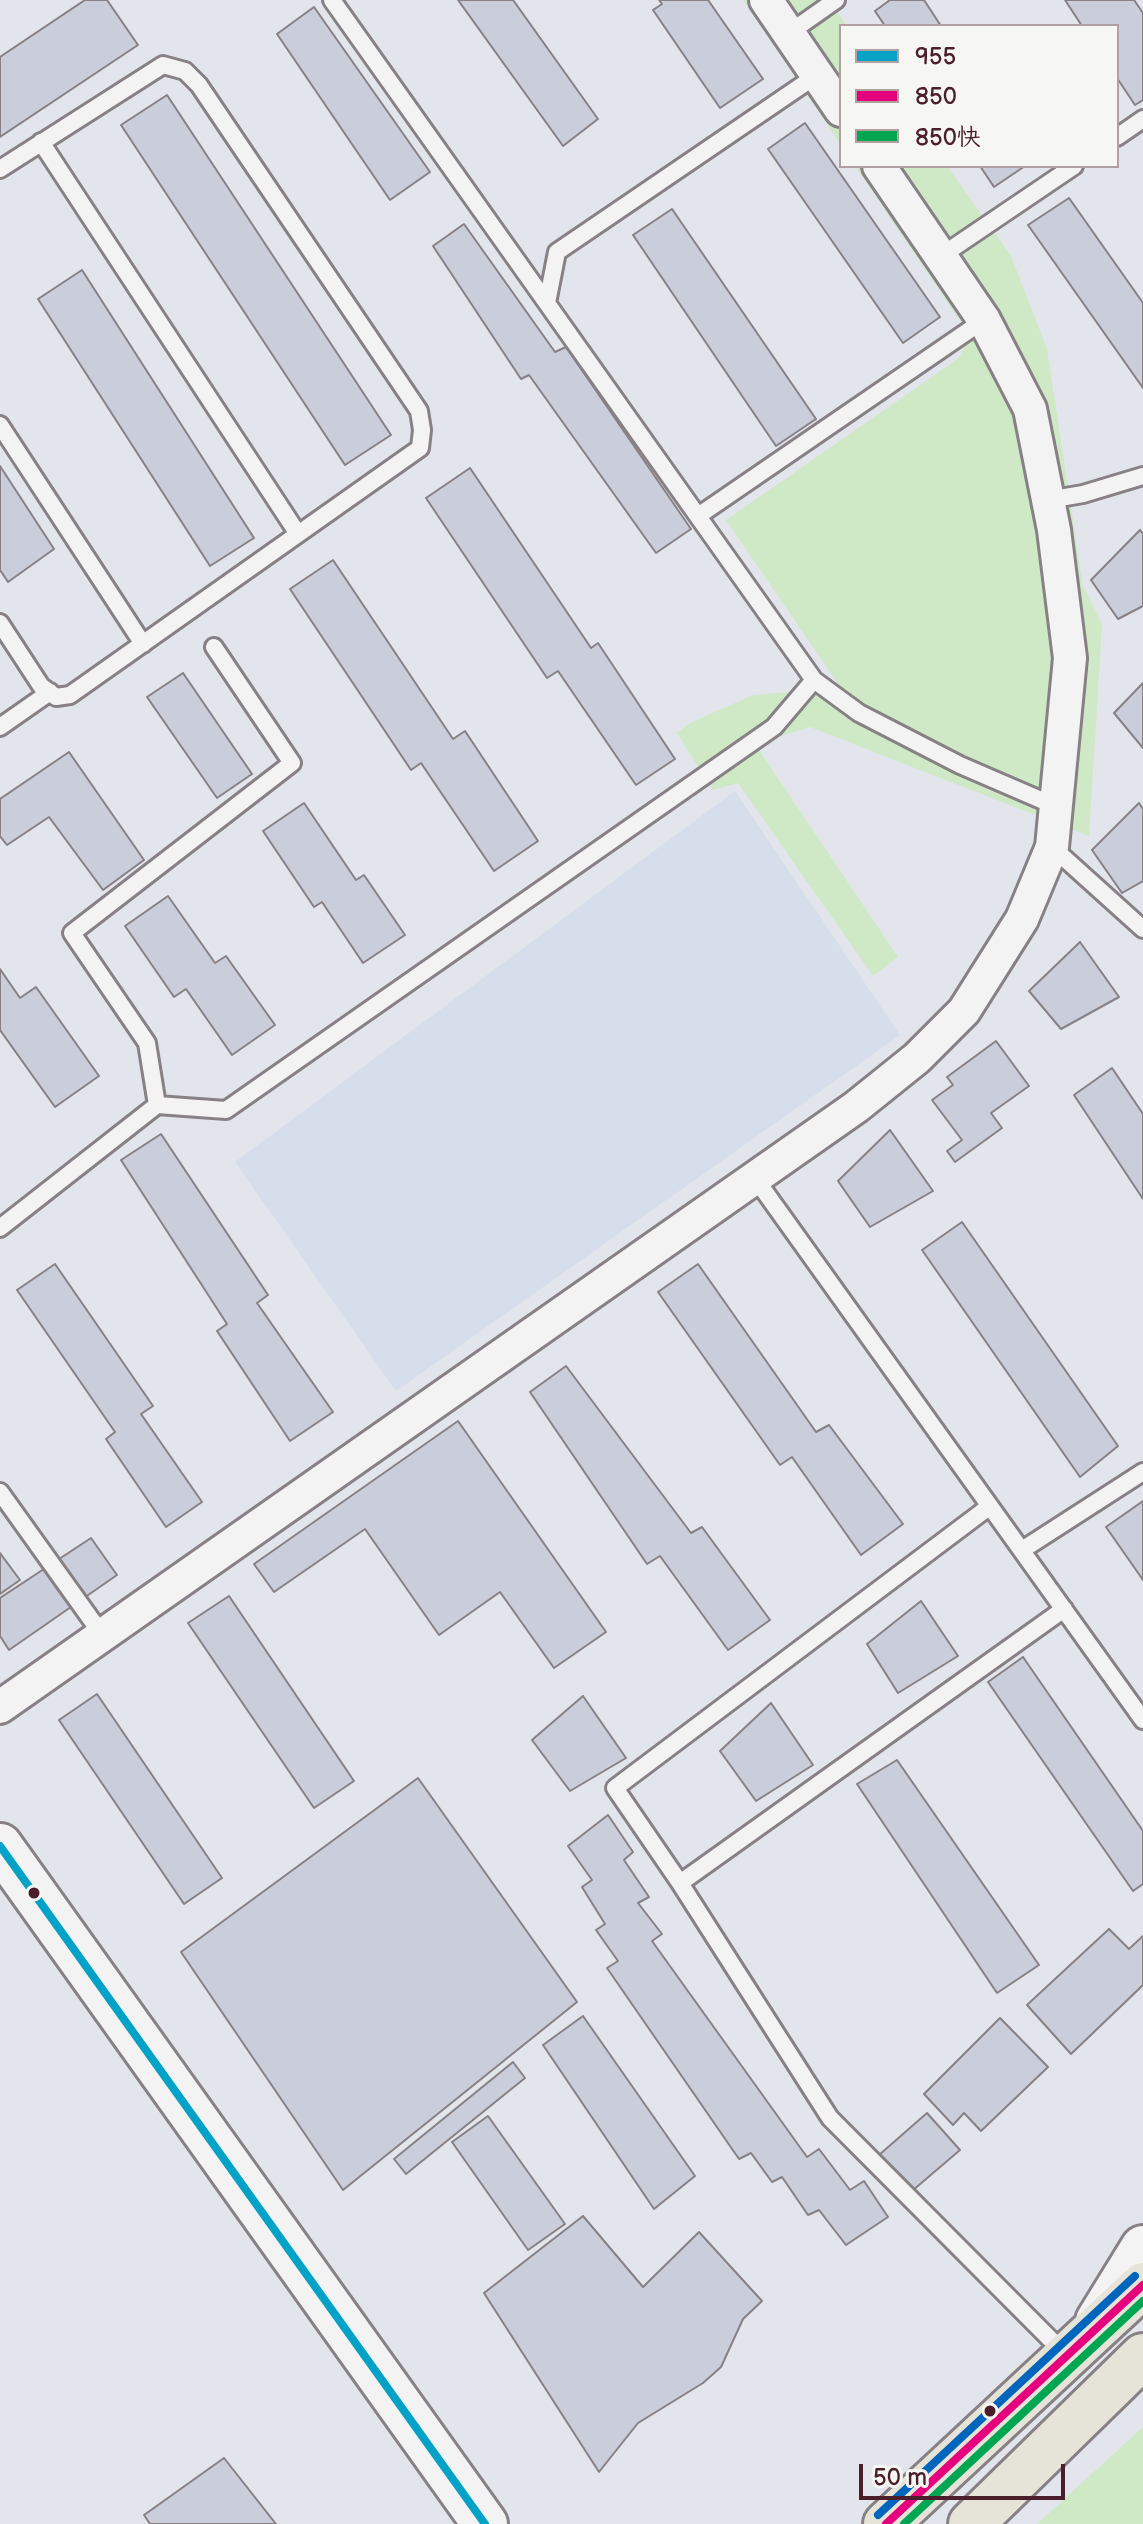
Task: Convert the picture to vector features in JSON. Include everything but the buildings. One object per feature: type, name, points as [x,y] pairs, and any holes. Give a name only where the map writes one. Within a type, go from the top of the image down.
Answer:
[{"type":"main road","points":[[886,2524],[1143,2285]]},
{"type":"main road","points":[[971,2524],[1137,2364]]},
{"type":"street","points":[[766,0],[839,107]]},
{"type":"street","points":[[0,1707],[856,1107],[917,1058],[964,1011],[1022,919],[1052,847],[1070,658],[1048,500],[1030,409],[984,320],[880,168]]},
{"type":"street","points":[[0,1846],[485,2524]]},
{"type":"street","points":[[1078,2345],[1143,2248]]},
{"type":"lane","points":[[332,0],[814,680],[859,713],[960,765],[1055,806]]},
{"type":"lane","points":[[789,33],[836,0]]},
{"type":"lane","points":[[0,169],[163,65],[185,71],[199,85],[419,411],[420,448],[70,695],[56,697],[41,686],[0,623]]},
{"type":"lane","points":[[547,303],[557,252],[817,75]]},
{"type":"lane","points":[[1119,136],[1143,119]]},
{"type":"lane","points":[[41,142],[298,534]]},
{"type":"lane","points":[[941,256],[1071,168]]},
{"type":"lane","points":[[698,516],[984,320]]},
{"type":"lane","points":[[0,425],[143,644]]},
{"type":"lane","points":[[1048,500],[1083,494],[1143,476]]},
{"type":"lane","points":[[157,1105],[147,1043],[72,933],[292,763],[214,647]]},
{"type":"lane","points":[[0,1228],[157,1105],[226,1110],[774,727],[814,680]]},
{"type":"lane","points":[[0,727],[50,692]]},
{"type":"lane","points":[[1052,847],[1143,929]]},
{"type":"lane","points":[[755,1178],[1143,1720]]},
{"type":"lane","points":[[1022,1550],[1143,1472]]},
{"type":"lane","points":[[0,1492],[103,1636]]},
{"type":"lane","points":[[990,1506],[615,1788],[680,1883],[830,2118],[1078,2345]]},
{"type":"lane","points":[[680,1883],[1064,1609]]},
{"type":"shaded area","points":[[735,791],[900,1035],[396,1391],[235,1162]]},
{"type":"green space","points":[[743,0],[829,0],[846,24],[839,24],[839,142]]},
{"type":"green space","points":[[856,168],[948,168],[1011,256],[1047,349],[1083,586],[1102,624],[1089,836],[810,727],[755,744],[898,957],[873,976],[738,783],[713,790],[677,733],[690,723],[753,695],[841,688],[726,520],[959,358],[970,336]]},
{"type":"green space","points":[[1143,2427],[1143,2524],[1037,2524]]},
{"type":"transit line","name":"955","points":[[0,1846],[485,2524]]},
{"type":"transit line","points":[[878,2515],[1135,2276]]},
{"type":"transit line","name":"850","points":[[886,2524],[1143,2285]]},
{"type":"transit line","name":"850快","points":[[904,2524],[1143,2301]]}]
